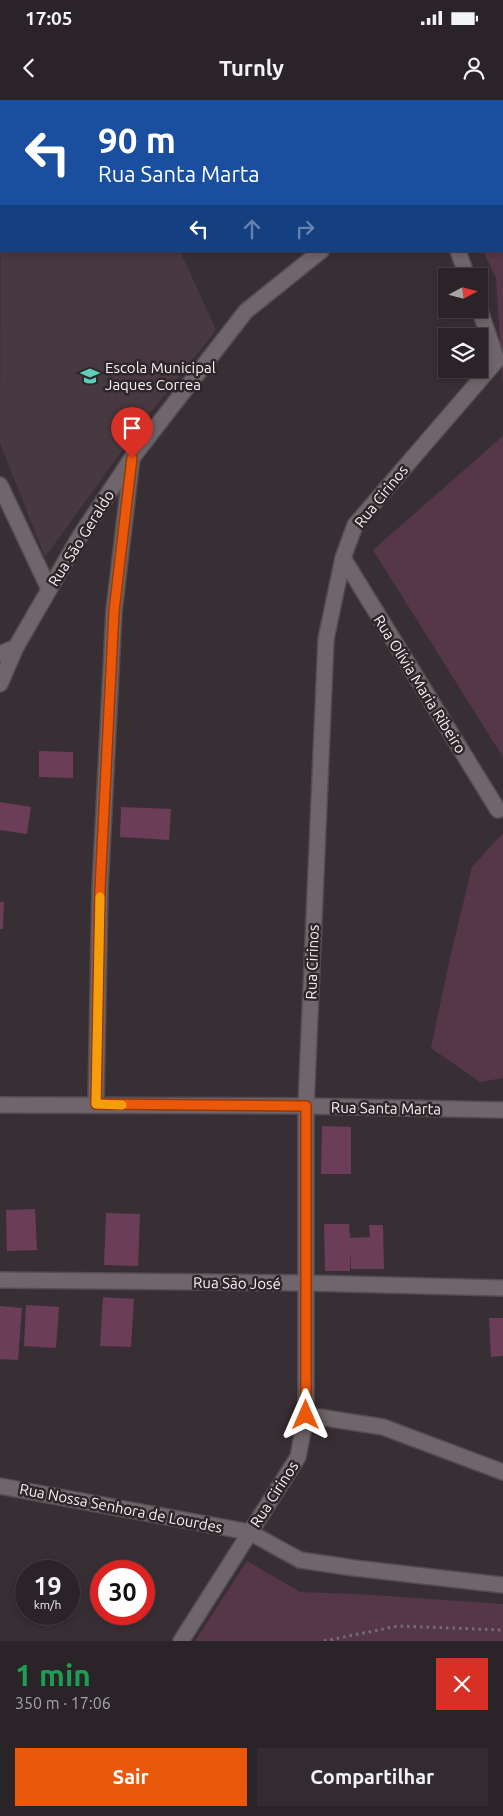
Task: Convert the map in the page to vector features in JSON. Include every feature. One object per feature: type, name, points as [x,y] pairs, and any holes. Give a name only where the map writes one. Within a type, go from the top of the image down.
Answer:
[{"type":"street","name":"Rua São Geraldo","points":[[0,684],[16,647],[80,536],[132,458],[246,311],[320,252]]},
{"type":"street","points":[[458,252],[464,268]]},
{"type":"street","name":"Rua Cirinos","points":[[181,1641],[298,1457],[306,1415],[306,1106],[326,639],[343,558],[355,524],[497,360],[482,318]]},
{"type":"street","points":[[96,1104],[100,889],[114,611],[132,458]]},
{"type":"street","points":[[0,485],[49,590]]},
{"type":"street","name":"Rua Olívia Maria Ribeiro","points":[[343,558],[498,810]]},
{"type":"street","points":[[0,654],[16,647]]},
{"type":"street","name":"Rua Santa Marta","points":[[0,1104],[306,1106],[503,1110]]},
{"type":"street","name":"Rua São José","points":[[0,1280],[307,1283],[503,1288]]},
{"type":"street","points":[[306,1415],[382,1427],[503,1472]]},
{"type":"street","name":"Rua Nossa Senhora de Lourdes","points":[[0,1486],[249,1532],[300,1560],[503,1585]]},
{"type":"path","points":[[324,1641],[398,1626],[503,1630]]},
{"type":"shaded area","name":"Escola Municipal Jaques Correa","points":[[1,252],[180,252],[216,330],[142,423],[45,557],[0,443]]},
{"type":"shaded area","points":[[483,252],[503,252],[503,386],[496,278]]},
{"type":"shaded area","points":[[503,436],[503,757],[373,550]]},
{"type":"shaded area","points":[[503,833],[503,1078],[480,1082],[431,1048],[472,867]]},
{"type":"shaded area","points":[[247,1561],[300,1592],[503,1604],[503,1641],[195,1641]]},
{"type":"building","points":[[39,751],[73,752],[73,778],[39,777]]},
{"type":"building","points":[[0,802],[31,807],[27,834],[0,830]]},
{"type":"building","points":[[121,807],[171,809],[169,840],[120,837]]},
{"type":"building","points":[[0,902],[4,902],[3,929],[0,929]]},
{"type":"building","points":[[322,1126],[351,1127],[351,1174],[321,1174]]},
{"type":"building","points":[[35,1209],[37,1250],[7,1251],[6,1210]]},
{"type":"building","points":[[106,1213],[140,1214],[138,1266],[104,1265]]},
{"type":"building","points":[[324,1224],[349,1224],[350,1238],[370,1237],[369,1225],[383,1225],[384,1269],[351,1269],[350,1251],[350,1271],[325,1271]]},
{"type":"building","points":[[103,1297],[134,1299],[131,1347],[100,1346]]},
{"type":"building","points":[[26,1305],[59,1307],[56,1348],[24,1346]]},
{"type":"building","points":[[0,1306],[22,1308],[18,1360],[0,1359]]},
{"type":"building","points":[[489,1318],[503,1318],[503,1356],[491,1357]]},
{"type":"slow traffic","points":[[100,897],[96,1104],[122,1105]]},
{"type":"place","name":"Escola Municipal Jaques Correa","points":[[90,376]]},
{"type":"route","points":[[132,458],[114,611],[100,889],[96,1104],[306,1106],[306,1415]]}]
